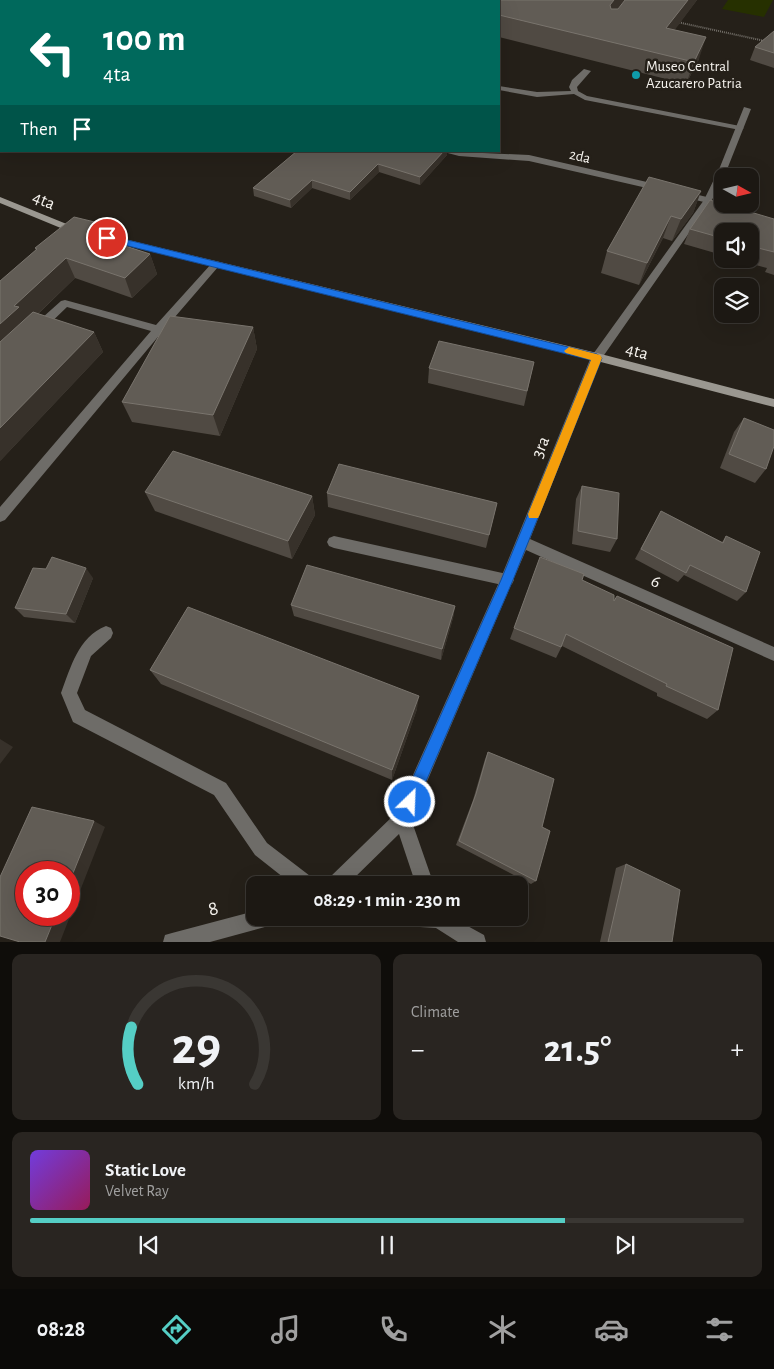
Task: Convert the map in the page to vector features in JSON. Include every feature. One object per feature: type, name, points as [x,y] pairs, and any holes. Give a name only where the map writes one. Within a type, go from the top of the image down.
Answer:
[{"type":"street","points":[[587,70],[572,87],[575,92],[584,98],[740,128]]},
{"type":"street","points":[[500,88],[536,96],[557,96],[575,92]]},
{"type":"street","name":"3ra","points":[[402,819],[507,580],[597,358],[713,201],[728,155],[747,109]]},
{"type":"street","name":"2da","points":[[449,152],[529,158],[713,201]]},
{"type":"street","name":"4ta","points":[[0,200],[71,229],[774,403]]},
{"type":"street","points":[[0,516],[214,265]]},
{"type":"street","points":[[29,336],[65,302],[158,329]]},
{"type":"street","points":[[334,542],[507,580]]},
{"type":"street","name":"6","points":[[522,542],[774,654]]},
{"type":"street","points":[[106,633],[85,651],[69,693],[79,716],[220,789],[261,849],[296,876]]},
{"type":"street","points":[[343,876],[402,819],[422,876]]},
{"type":"street","name":"8","points":[[172,942],[246,923]]},
{"type":"street","points":[[446,926],[477,942]]},
{"type":"path","points":[[674,22],[774,43]]},
{"type":"green space","points":[[728,0],[773,0],[764,17],[722,9]]},
{"type":"building","points":[[500,0],[614,0],[610,5],[611,9],[618,9],[625,0],[688,0],[666,28],[706,37],[694,62],[500,15]]},
{"type":"building","points":[[774,31],[774,53],[755,47]]},
{"type":"building","points":[[296,152],[443,152],[420,177],[378,164],[350,192],[312,180],[290,200],[253,188]]},
{"type":"building","points":[[649,177],[701,191],[681,219],[671,216],[647,263],[607,251]]},
{"type":"building","points":[[710,200],[714,201],[714,213],[754,213],[774,219],[774,252],[759,248],[759,223],[714,223],[714,236],[690,229]]},
{"type":"building","points":[[74,217],[103,224],[91,235],[150,254],[125,278],[66,258],[14,306],[19,307],[0,324],[0,281],[37,249],[35,248]]},
{"type":"building","points":[[33,312],[94,332],[0,428],[0,342]]},
{"type":"building","points":[[170,316],[253,327],[213,415],[122,402]]},
{"type":"building","points":[[439,341],[534,362],[527,391],[429,368]]},
{"type":"building","points":[[744,418],[774,430],[774,446],[766,469],[729,454]]},
{"type":"building","points":[[173,451],[312,496],[288,541],[145,492]]},
{"type":"building","points":[[339,464],[497,503],[489,535],[327,493]]},
{"type":"building","points":[[582,486],[619,493],[617,539],[578,531]]},
{"type":"building","points":[[661,511],[723,543],[726,536],[760,552],[746,592],[690,565],[686,573],[641,549]]},
{"type":"building","points":[[52,557],[86,568],[66,614],[15,608],[33,568],[46,569]]},
{"type":"building","points":[[540,557],[584,574],[582,580],[614,595],[614,601],[617,596],[733,648],[718,710],[666,686],[667,684],[566,634],[561,647],[514,628]]},
{"type":"building","points":[[307,565],[455,606],[442,649],[291,605]]},
{"type":"building","points":[[188,607],[419,696],[392,770],[150,670]]},
{"type":"building","points":[[488,752],[554,779],[542,827],[550,831],[536,881],[459,841],[476,794]]},
{"type":"building","points":[[32,807],[94,821],[78,861],[15,861],[15,926],[52,926],[45,942],[20,942],[0,936],[0,877]]},
{"type":"building","points":[[626,864],[680,890],[672,942],[608,942]]},
{"type":"slow traffic","points":[[534,514],[597,358],[569,351]]},
{"type":"place","name":"Museo Central Azucarero Patria","points":[[636,75]]},
{"type":"route","points":[[107,238],[597,358],[507,580],[410,802]]}]
